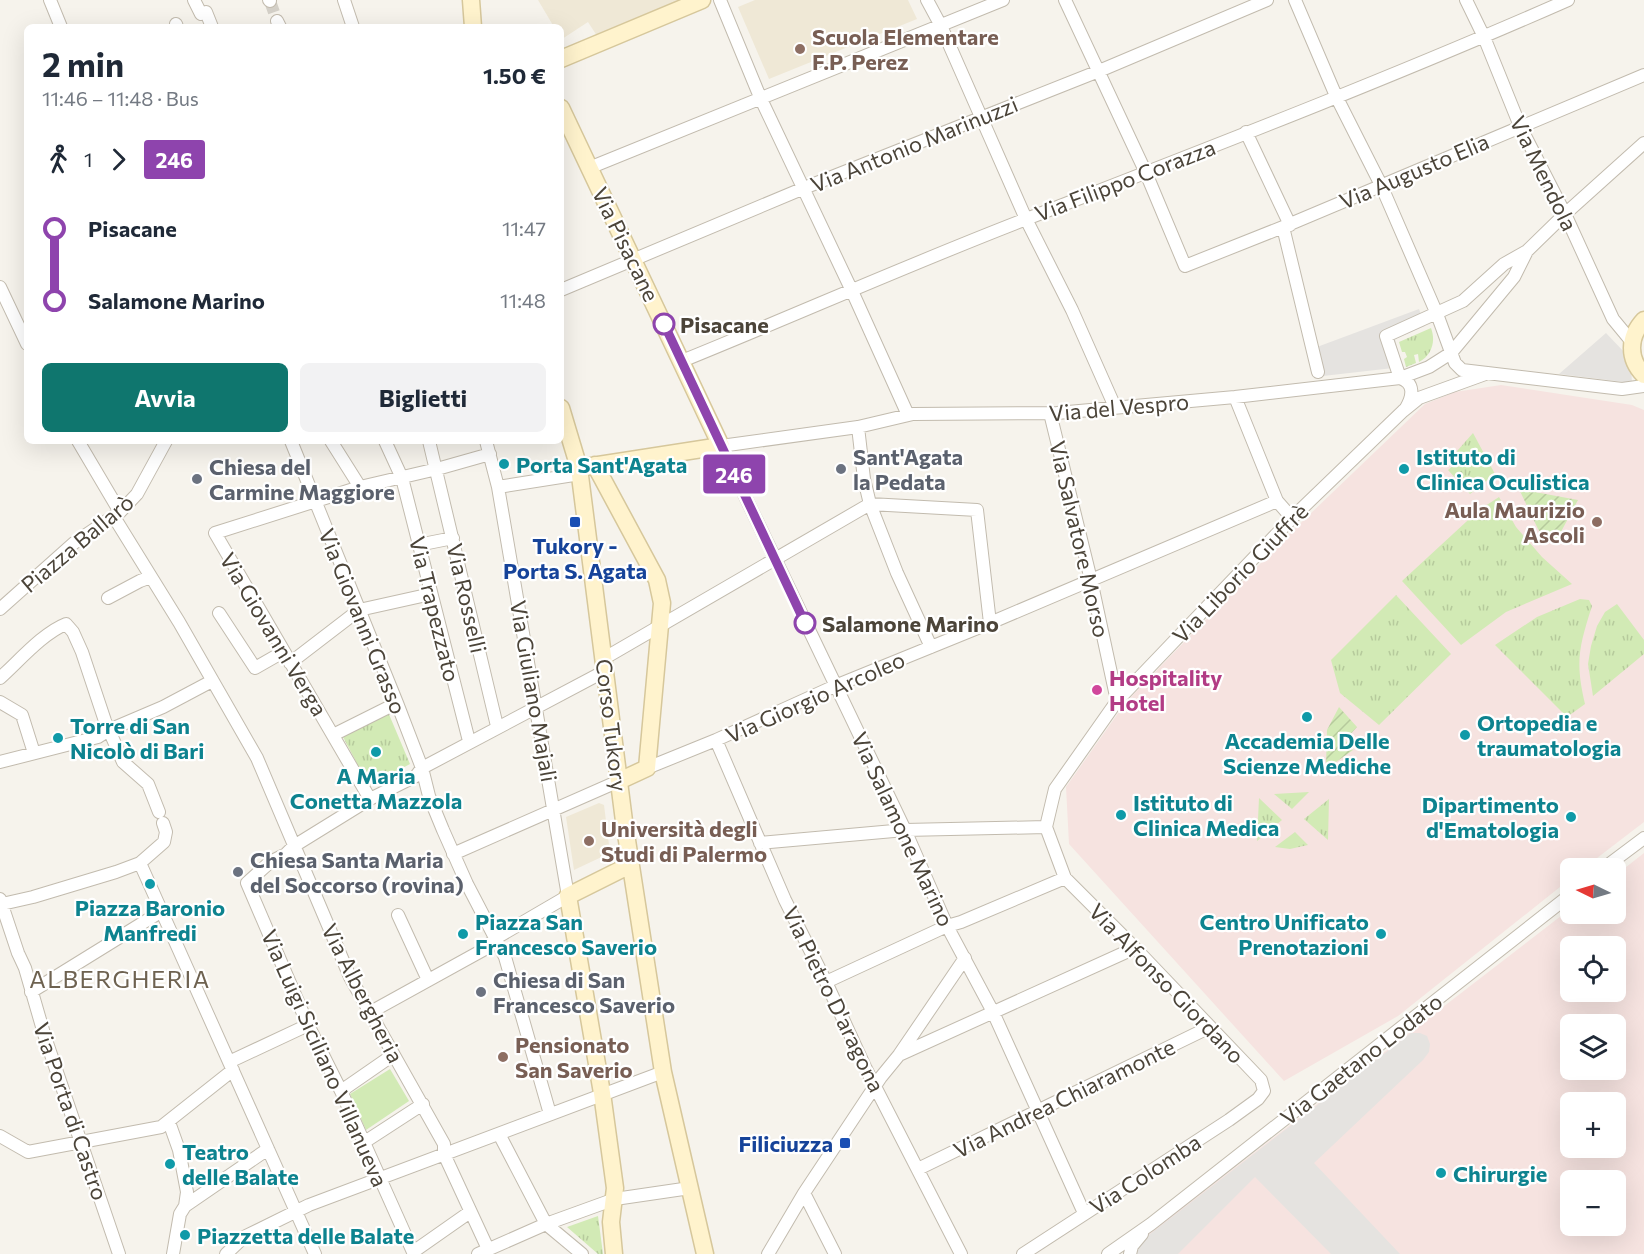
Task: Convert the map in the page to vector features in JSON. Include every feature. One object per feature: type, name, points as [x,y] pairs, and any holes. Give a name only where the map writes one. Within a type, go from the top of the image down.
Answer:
[{"type":"street","points":[[50,0],[60,24]]},
{"type":"street","points":[[194,0],[210,24]]},
{"type":"street","points":[[344,0],[352,24]]},
{"type":"street","points":[[471,0],[473,24]]},
{"type":"street","points":[[564,58],[702,0]]},
{"type":"street","points":[[720,0],[760,97],[908,415]]},
{"type":"street","points":[[927,0],[941,26],[1026,219],[1072,310],[1115,407]]},
{"type":"street","points":[[589,168],[1003,0]]},
{"type":"street","points":[[1065,0],[1146,173]]},
{"type":"street","name":"Via Antonio Marinuzzi","points":[[564,289],[803,188],[1267,0]]},
{"type":"street","points":[[1295,0],[1336,96],[1381,185],[1439,319],[1455,363],[1462,370],[1622,389],[1644,386]]},
{"type":"street","name":"Via Mendola","points":[[1466,0],[1484,37],[1520,126],[1565,214],[1613,319],[1632,342]]},
{"type":"street","name":"Via Filippo Corazza","points":[[682,361],[1026,219],[1484,37],[1568,0]]},
{"type":"street","name":"Via Augusto Elia","points":[[1146,173],[1185,266],[1287,226],[1644,75]]},
{"type":"street","name":"Via Pisacane","points":[[564,114],[721,446]]},
{"type":"street","points":[[1246,132],[1287,226],[1318,372]]},
{"type":"street","points":[[1403,411],[1412,393],[1407,380],[1400,378],[1386,336],[1439,319],[1504,264],[1527,252],[1565,214],[1644,143]]},
{"type":"street","name":"Via del Vespro","points":[[585,469],[721,446],[858,428],[908,415],[1050,413],[1235,397],[1400,378],[1429,367],[1451,353],[1514,277],[1527,252]]},
{"type":"street","points":[[0,287],[24,338]]},
{"type":"street","points":[[1429,367],[1438,351],[1439,319]]},
{"type":"street","points":[[1644,320],[1636,330],[1632,342],[1634,362],[1644,375]]},
{"type":"street","name":"Via Liborio Giuffrè","points":[[1046,827],[1055,789],[1117,700],[1292,518],[1419,398],[1488,373]]},
{"type":"street","points":[[1235,397],[1277,501],[1292,518]]},
{"type":"street","name":"Via Salvatore Morso","points":[[1050,413],[1091,580],[1117,700]]},
{"type":"street","name":"Corso Tukory","points":[[564,416],[585,469],[657,580],[662,603],[661,625],[647,768]]},
{"type":"street","points":[[858,428],[864,479],[870,504],[897,573],[931,647]]},
{"type":"street","name":"Via Albergheria","points":[[81,444],[151,577],[258,758],[342,960],[369,1013],[444,1144],[444,1154],[470,1212],[484,1252]]},
{"type":"street","name":"Piazza Ballarò","points":[[0,609],[74,543],[117,515],[137,495],[164,444]]},
{"type":"street","name":"Via Giovanni Grasso","points":[[292,444],[397,703],[422,768],[429,796],[453,854],[505,957],[550,1114]]},
{"type":"street","points":[[333,444],[360,487]]},
{"type":"street","name":"Via Trapezzato","points":[[386,444],[402,478],[469,741]]},
{"type":"street","name":"Via Rosselli","points":[[430,444],[497,726]]},
{"type":"street","name":"Via Giuliano Majali","points":[[487,444],[498,487],[568,896]]},
{"type":"street","name":"Via Salamone Marino","points":[[721,446],[904,830],[947,926],[993,1012],[1084,1213]]},
{"type":"street","points":[[315,502],[360,487],[490,454]]},
{"type":"street","points":[[498,487],[585,469]]},
{"type":"street","name":"Corso Tukory","points":[[585,469],[604,665],[630,865],[663,1072],[705,1254]]},
{"type":"street","name":"Via Giorgio Arcoleo","points":[[619,781],[835,686],[990,624],[1277,501]]},
{"type":"street","name":"Via Giovanni Verga","points":[[315,502],[214,533],[370,799]]},
{"type":"street","points":[[294,846],[370,799],[416,776],[422,768],[469,741],[537,707],[604,665],[661,625],[870,504],[977,510],[990,624]]},
{"type":"street","points":[[418,545],[453,538]]},
{"type":"street","points":[[108,598],[140,580],[151,577]]},
{"type":"street","points":[[219,613],[255,668],[286,657],[359,610],[431,594]]},
{"type":"street","points":[[0,678],[58,627],[66,624],[73,632],[82,652],[109,730],[123,762],[148,784],[163,823],[164,842],[140,863],[116,872],[33,897],[1,902]]},
{"type":"street","points":[[0,762],[98,737],[212,681]]},
{"type":"street","points":[[0,702],[22,715],[34,753]]},
{"type":"street","points":[[333,735],[397,703]]},
{"type":"street","name":"Via Pietro D'aragona","points":[[716,740],[785,900],[865,1067],[961,1254]]},
{"type":"street","points":[[453,854],[619,781]]},
{"type":"street","points":[[760,843],[904,830],[1046,827],[1065,878],[947,926],[826,982]]},
{"type":"street","points":[[1618,858],[1644,838]]},
{"type":"street","name":"Via Luigi Siciliano Villanueva","points":[[294,846],[286,854],[270,862],[264,870],[247,883],[308,1024],[341,1091],[414,1253]]},
{"type":"street","points":[[140,863],[315,1254]]},
{"type":"street","points":[[369,1013],[483,950],[496,938],[568,896],[630,865]]},
{"type":"street","name":"Via Alfonso Giordano","points":[[1065,878],[1261,1080],[1264,1091]]},
{"type":"street","points":[[568,896],[602,1093],[615,1188],[611,1222],[614,1254]]},
{"type":"street","name":"Via Porta di Castro","points":[[1,902],[119,1254]]},
{"type":"street","name":"Via Gaetano Lodato","points":[[1108,1254],[1151,1224],[1560,903]]},
{"type":"street","points":[[32,992],[162,911]]},
{"type":"street","points":[[398,915],[428,981]]},
{"type":"street","points":[[899,1055],[1134,948]]},
{"type":"street","points":[[768,1254],[804,1194],[876,1085],[899,1055],[964,958]]},
{"type":"street","points":[[0,1136],[28,1152],[161,1127],[231,1066],[308,1024]]},
{"type":"street","name":"Via Andrea Chiaramonte","points":[[918,1169],[1210,1027]]},
{"type":"street","points":[[341,1091],[393,1055]]},
{"type":"street","points":[[226,1254],[244,1237],[295,1210],[663,1072]]},
{"type":"street","name":"Via Colomba","points":[[1023,1254],[1229,1120],[1258,1099],[1264,1091]]},
{"type":"street","points":[[363,1143],[423,1104]]},
{"type":"street","points":[[169,1122],[179,1150],[187,1192],[185,1206]]},
{"type":"street","points":[[499,1134],[546,1224],[582,1254]]},
{"type":"street","points":[[173,1254],[180,1214],[185,1206],[268,1149]]},
{"type":"street","points":[[484,1252],[546,1224],[615,1198],[690,1188]]},
{"type":"street","points":[[804,1194],[836,1254]]},
{"type":"street","points":[[414,1253],[470,1212]]},
{"type":"street","name":"Via Gaetano Lodato","points":[[1130,1254],[1137,1239],[1151,1224]]},
{"type":"shaded area","points":[[538,0],[685,0],[599,39],[588,22],[564,38],[564,24],[552,24]]},
{"type":"shaded area","name":"Scuola Elementare F.P. Perez","points":[[755,0],[908,0],[917,19],[769,79],[738,7]]},
{"type":"shaded area","points":[[1419,309],[1425,326],[1395,339],[1402,367],[1323,376],[1317,347]]},
{"type":"shaded area","points":[[1606,333],[1626,354],[1631,367],[1632,383],[1559,374]]},
{"type":"shaded area","points":[[1501,385],[1632,405],[1644,410],[1644,822],[1597,858],[1560,858],[1560,887],[1398,1016],[1284,1081],[1069,844],[1066,787],[1126,702],[1284,539],[1425,404],[1455,392]]},
{"type":"shaded area","name":"Università degli Studi di Palermo","points":[[599,803],[604,805],[610,853],[574,870],[566,817]]},
{"type":"shaded area","points":[[1644,853],[1644,1254],[1137,1254],[1141,1240],[1560,917],[1560,924],[1626,924],[1626,867]]},
{"type":"shaded area","points":[[1411,1033],[1427,1036],[1430,1044],[1429,1052],[1314,1163],[1400,1254],[1331,1254],[1255,1177],[1178,1254],[1137,1254],[1136,1251],[1141,1241]]},
{"type":"green space","points":[[1431,328],[1433,343],[1430,352],[1419,362],[1418,354],[1414,355],[1416,363],[1406,367],[1404,359],[1407,357],[1405,352],[1402,352],[1399,342]]},
{"type":"green space","points":[[1473,433],[1495,474],[1470,494],[1448,470],[1454,465],[1450,459]]},
{"type":"green space","points":[[1519,489],[1578,500],[1555,543],[1546,541],[1538,529]]},
{"type":"green space","points":[[1499,497],[1516,527],[1542,557],[1572,584],[1506,612],[1461,645],[1402,581],[1479,510]]},
{"type":"green space","points":[[1396,595],[1451,654],[1379,725],[1340,693],[1331,660]]},
{"type":"green space","points":[[1580,599],[1589,600],[1592,606],[1584,633],[1579,665],[1585,704],[1567,717],[1495,645],[1537,617]]},
{"type":"green space","points":[[1617,604],[1644,640],[1644,654],[1593,696],[1588,664],[1591,646],[1597,626],[1605,612]]},
{"type":"green space","points":[[1339,707],[1357,727],[1345,740],[1353,750],[1326,766],[1327,730]]},
{"type":"green space","points":[[388,712],[410,764],[369,786],[343,737]]},
{"type":"green space","points":[[1309,792],[1292,809],[1274,794]]},
{"type":"green space","points":[[1259,798],[1282,820],[1257,841]]},
{"type":"green space","points":[[1329,799],[1328,840],[1304,819]]},
{"type":"green space","points":[[1295,832],[1308,845],[1290,849],[1275,847]]},
{"type":"green space","points":[[390,1069],[409,1101],[366,1130],[350,1094]]},
{"type":"green space","points":[[598,1216],[603,1254],[598,1254],[567,1227]]},
{"type":"tunnel","points":[[270,1],[277,21]]},
{"type":"bus line","name":"246","points":[[664,324],[805,623]]},
{"type":"place","name":"Scuola Elementare F.P. Perez","points":[[800,49]]},
{"type":"place","name":"Pisacane","points":[[664,324]]},
{"type":"place","name":"Porta Sant'Agata","points":[[504,464]]},
{"type":"place","name":"Sant'Agata la Pedata","points":[[841,469]]},
{"type":"place","name":"Istituto di Clinica Oculistica","points":[[1404,469]]},
{"type":"place","name":"Chiesa del Carmine Maggiore","points":[[197,479]]},
{"type":"place","name":"Tukory - Porta S. Agata","points":[[575,522]]},
{"type":"place","name":"Aula Maurizio Ascoli","points":[[1597,522]]},
{"type":"place","name":"Salamone Marino","points":[[805,623]]},
{"type":"place","name":"Hospitality Hotel","points":[[1097,690]]},
{"type":"place","name":"Accademia Delle Scienze Mediche","points":[[1307,717]]},
{"type":"place","name":"Ortopedia e traumatologia","points":[[1465,735]]},
{"type":"place","name":"Torre di San Nicolò di Bari","points":[[58,738]]},
{"type":"place","name":"A Maria Conetta Mazzola","points":[[376,752]]},
{"type":"place","name":"Istituto di Clinica Medica","points":[[1121,815]]},
{"type":"place","name":"Dipartimento d'Ematologia","points":[[1571,817]]},
{"type":"place","name":"Università degli Studi di Palermo","points":[[589,841]]},
{"type":"place","name":"Chiesa Santa Maria del Soccorso (rovina)","points":[[238,872]]},
{"type":"place","name":"Piazza Baronio Manfredi","points":[[150,884]]},
{"type":"place","name":"Piazza San Francesco Saverio","points":[[463,934]]},
{"type":"place","name":"Centro Unificato Prenotazioni","points":[[1381,934]]},
{"type":"place","name":"Chiesa di San Francesco Saverio","points":[[481,992]]},
{"type":"place","name":"Pensionato San Saverio","points":[[503,1057]]},
{"type":"place","name":"Filiciuzza","points":[[845,1143]]},
{"type":"place","name":"Teatro delle Balate","points":[[170,1164]]},
{"type":"place","name":"Chirurgie","points":[[1441,1173]]},
{"type":"place","name":"Piazzetta delle Balate","points":[[185,1235]]},
{"type":"district","name":"ALBERGHERIA","points":[[120,978]]}]
